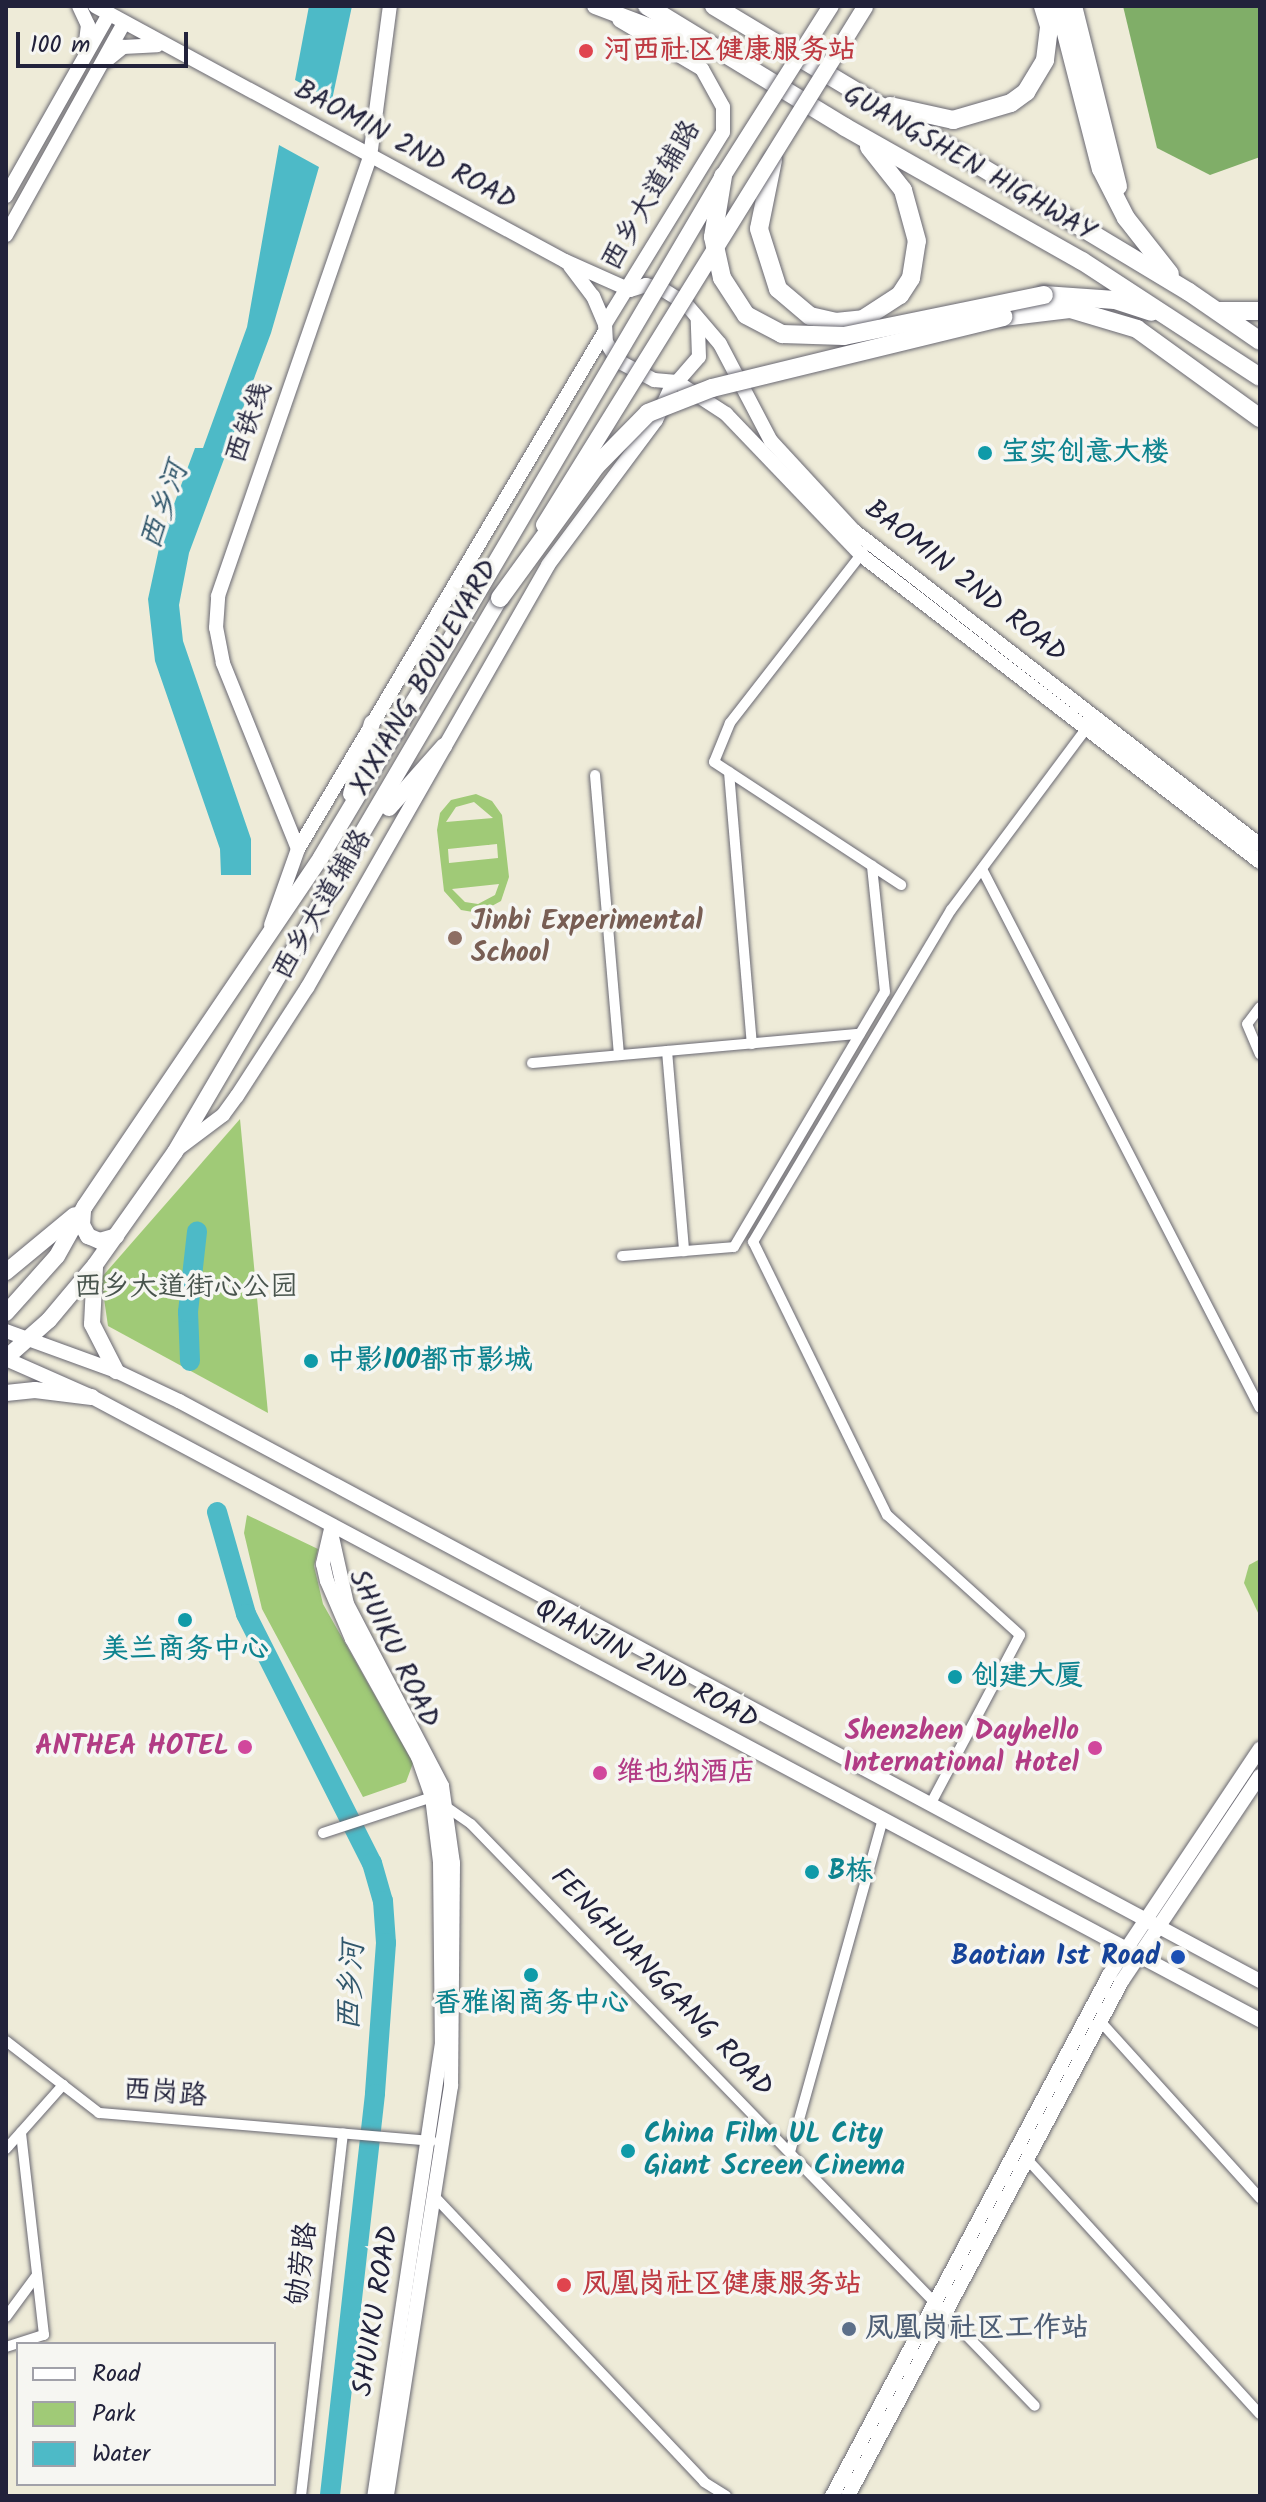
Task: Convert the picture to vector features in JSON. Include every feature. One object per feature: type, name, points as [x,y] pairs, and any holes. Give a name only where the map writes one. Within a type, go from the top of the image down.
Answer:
[{"type":"highway","name":"GUANGSHEN HIGHWAY","points":[[647,6],[740,60],[845,127],[1194,330],[1260,377]]},
{"type":"highway","name":"GUANGSHEN HIGHWAY","points":[[714,6],[1189,292],[1260,341]]},
{"type":"highway","points":[[863,98],[953,120],[1003,107],[1026,92],[1045,60],[1049,26],[1043,6]]},
{"type":"highway","points":[[1059,6],[1101,169],[1126,218],[1189,292]]},
{"type":"highway","points":[[1073,6],[1126,218]]},
{"type":"highway","points":[[777,148],[760,208],[762,250],[778,289],[810,316],[836,322],[863,319],[887,308],[911,278],[915,224],[891,171],[845,127]]},
{"type":"highway","points":[[723,176],[713,237],[722,278],[746,315],[782,334],[844,336],[1044,295],[1115,300],[1194,330]]},
{"type":"highway","points":[[500,598],[604,456],[648,413],[712,388],[1003,317],[1070,309],[1137,329],[1260,418]]},
{"type":"highway","points":[[1218,311],[1260,311]]},
{"type":"main road","points":[[79,6],[88,25],[84,59]]},
{"type":"main road","name":"BAOMIN 2ND ROAD","points":[[95,6],[111,10],[124,23],[565,261],[630,290]]},
{"type":"main road","name":"西铁线","points":[[298,849],[223,663],[216,628],[218,596],[370,157],[390,6]]},
{"type":"main road","points":[[729,6],[759,33]]},
{"type":"main road","name":"XIXIANG BOULEVARD","points":[[6,1313],[44,1275],[85,1206],[211,1026],[271,925],[344,821],[723,176],[831,6]]},
{"type":"main road","name":"XIXIANG BOULEVARD","points":[[6,1358],[27,1340],[95,1265],[175,1152],[364,836],[500,598],[866,6]]},
{"type":"main road","points":[[596,7],[740,60]]},
{"type":"main road","name":"西乡大道辅路","points":[[271,925],[298,849],[605,328],[613,305],[630,290],[723,132],[723,107],[702,69],[596,7]]},
{"type":"main road","points":[[6,196],[111,10]]},
{"type":"main road","points":[[6,235],[124,23]]},
{"type":"main road","points":[[99,69],[123,47],[139,43],[172,49]]},
{"type":"main road","points":[[565,261],[593,296],[618,361],[654,380],[675,382]]},
{"type":"main road","points":[[630,290],[654,286],[693,311]]},
{"type":"main road","name":"BAOMIN 2ND ROAD","points":[[693,311],[731,363],[754,417],[771,441],[865,549]]},
{"type":"main road","name":"西乡大道辅路","points":[[175,1152],[223,1115],[237,1096],[307,988],[548,565],[656,420],[675,382],[690,371],[701,349],[693,311]]},
{"type":"main road","name":"BAOMIN 2ND ROAD","points":[[675,382],[709,402],[743,429],[865,549],[1091,722],[1260,845]]},
{"type":"main road","points":[[656,420],[680,406],[709,402]]},
{"type":"main road","name":"BAOMIN 2ND ROAD","points":[[1091,722],[1260,862]]},
{"type":"main road","points":[[344,821],[372,723]]},
{"type":"main road","points":[[364,836],[444,746]]},
{"type":"main road","points":[[85,1206],[82,1225],[88,1236],[100,1241],[116,1236]]},
{"type":"main road","points":[[6,1272],[85,1206]]},
{"type":"main road","points":[[95,1265],[92,1324],[116,1371]]},
{"type":"main road","name":"QIANJIN 2ND ROAD","points":[[6,1331],[116,1371],[1260,1981]]},
{"type":"main road","name":"QIANJIN 2ND ROAD","points":[[6,1358],[92,1397],[331,1529],[1260,2020]]},
{"type":"main road","points":[[6,1393],[35,1390],[92,1397]]},
{"type":"main road","name":"SHUIKU ROAD","points":[[331,1529],[323,1564],[337,1608],[418,1757],[432,1797],[440,1862],[443,2006],[434,2196],[387,2496]]},
{"type":"main road","name":"SHUIKU ROAD","points":[[331,1529],[337,1579],[347,1604],[428,1752],[447,1807],[453,1863],[456,2006],[436,2142],[374,2496]]},
{"type":"main road","points":[[832,2496],[1027,2159],[1100,2021],[1145,1919],[1260,1749]]},
{"type":"main road","points":[[848,2496],[940,2308],[1132,1952],[1159,1926],[1260,1776]]},
{"type":"street","points":[[865,549],[730,723],[714,762],[901,885]]},
{"type":"street","points":[[930,1805],[1020,1635],[887,1515],[753,1242],[951,910],[1091,722]]},
{"type":"street","points":[[729,772],[752,1044]]},
{"type":"street","points":[[595,775],[619,1055]]},
{"type":"street","points":[[622,1256],[734,1247],[885,992],[872,866]]},
{"type":"street","points":[[982,869],[1260,1408]]},
{"type":"street","points":[[1260,1007],[1247,1024],[1260,1054]]},
{"type":"street","points":[[532,1063],[860,1034]]},
{"type":"street","points":[[667,1051],[684,1251]]},
{"type":"street","points":[[323,1833],[432,1797]]},
{"type":"street","name":"FENGHUANGGANG ROAD","points":[[432,1797],[499,1849],[1035,2406]]},
{"type":"street","points":[[790,2152],[883,1820]]},
{"type":"street","points":[[1100,2021],[1260,2198]]},
{"type":"street","name":"西岗路","points":[[6,2041],[99,2113],[436,2142]]},
{"type":"street","points":[[6,2149],[63,2085]]},
{"type":"street","points":[[21,2132],[44,2335],[22,2342]]},
{"type":"street","name":"劬劳路","points":[[301,2496],[343,2133]]},
{"type":"street","points":[[1027,2159],[1260,2414]]},
{"type":"street","points":[[434,2196],[704,2482],[726,2496]]},
{"type":"street","points":[[6,2317],[37,2275]]},
{"type":"green space","points":[[1123,6],[1260,6],[1260,157],[1210,175],[1157,148]]},
{"type":"green space","points":[[476,794],[492,801],[502,815],[509,877],[501,901],[479,913],[461,910],[444,891],[437,830],[440,813],[451,800]],"holes":[[[474,802],[493,818],[446,822],[456,807]],[[497,844],[498,858],[449,863],[448,849]],[[499,884],[495,895],[478,904],[465,902],[452,889]]]},
{"type":"green space","name":"西乡大道街心公园","points":[[240,1119],[268,1413],[108,1326],[101,1278]]},
{"type":"green space","points":[[247,1515],[318,1549],[314,1566],[323,1604],[413,1763],[406,1782],[363,1797],[262,1609],[244,1533]]},
{"type":"green space","points":[[1260,1559],[1260,1617],[1244,1583],[1249,1565]]},
{"type":"water","points":[[309,6],[352,6],[332,100],[295,80]]},
{"type":"water","points":[[279,145],[319,167],[271,333],[189,553],[179,605],[183,641],[251,839],[251,875],[221,875],[220,849],[155,661],[148,599],[161,539],[195,448],[203,448],[247,327]]},
{"type":"waterway","name":"西乡河","points":[[190,1361],[188,1312],[197,1232]]},
{"type":"waterway","name":"西乡河","points":[[217,1512],[246,1614],[372,1863],[383,1901],[386,1943],[375,2094],[330,2496]]},
{"type":"place","name":"河西社区健康服务站","points":[[586,51]]},
{"type":"place","name":"宝实创意大楼","points":[[985,453]]},
{"type":"place","name":"Jinbi Experimental School","points":[[455,938]]},
{"type":"place","name":"中影100都市影城","points":[[311,1361]]},
{"type":"place","name":"美兰商务中心","points":[[185,1620]]},
{"type":"place","name":"创建大厦","points":[[955,1677]]},
{"type":"place","name":"ANTHEA HOTEL","points":[[245,1747]]},
{"type":"place","name":"Shenzhen Dayhello International Hotel","points":[[1095,1748]]},
{"type":"place","name":"维也纳酒店","points":[[600,1773]]},
{"type":"place","name":"B栋","points":[[812,1872]]},
{"type":"place","name":"Baotian 1st Road","points":[[1178,1957]]},
{"type":"place","name":"香雅阁商务中心","points":[[531,1975]]},
{"type":"place","name":"China Film UL City Giant Screen Cinema","points":[[628,2151]]},
{"type":"place","name":"凤凰岗社区健康服务站","points":[[564,2285]]},
{"type":"place","name":"凤凰岗社区工作站","points":[[849,2329]]}]
